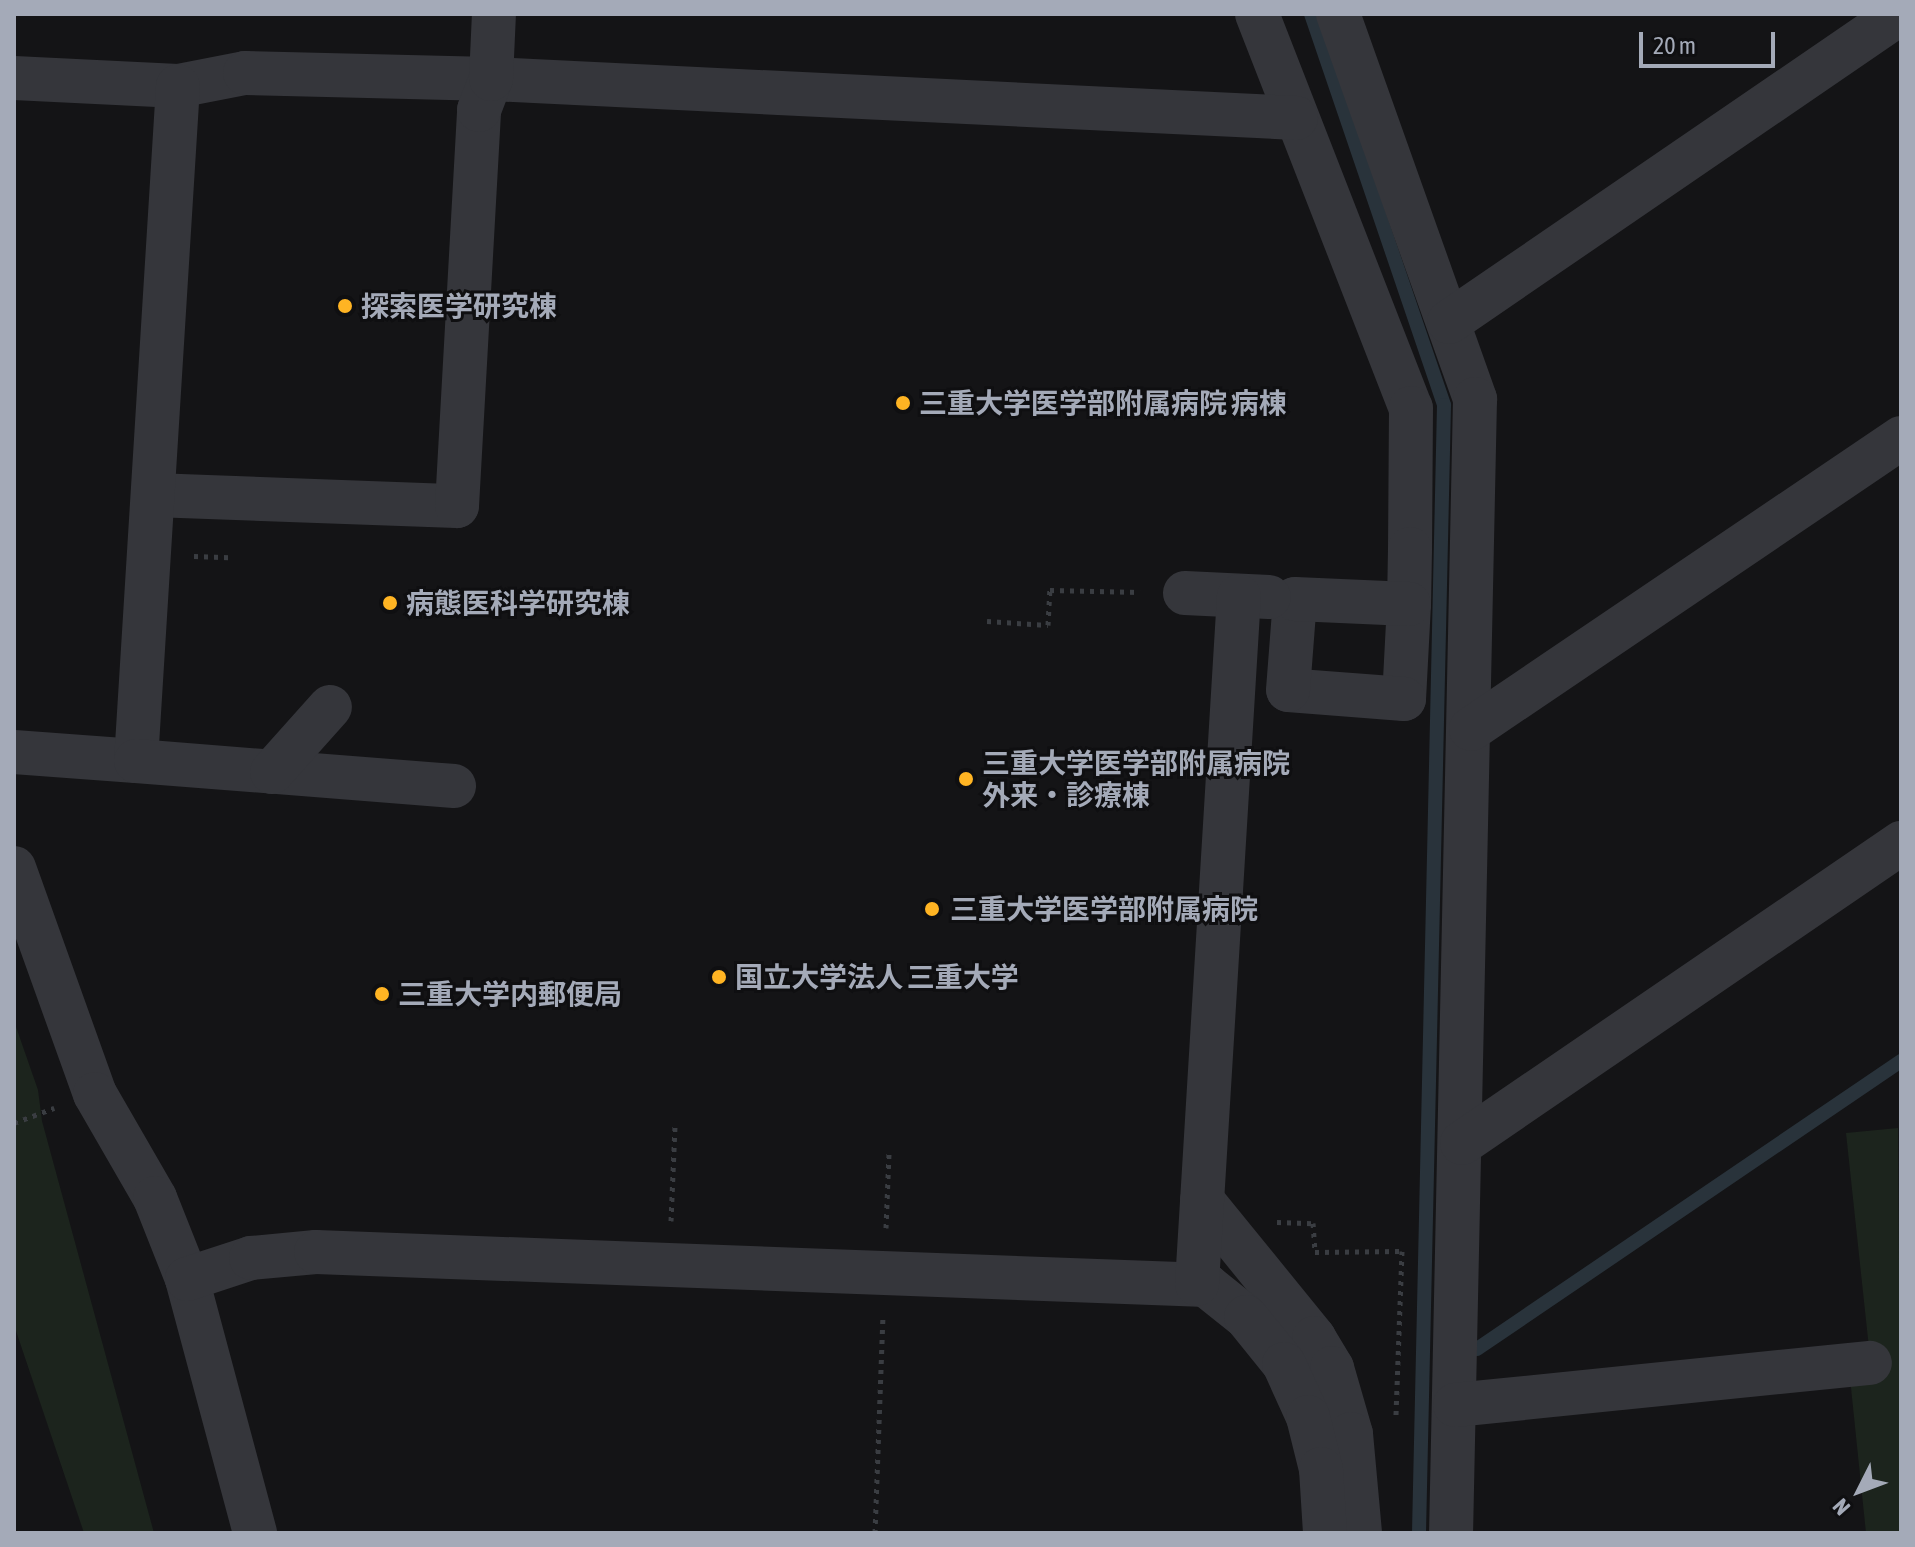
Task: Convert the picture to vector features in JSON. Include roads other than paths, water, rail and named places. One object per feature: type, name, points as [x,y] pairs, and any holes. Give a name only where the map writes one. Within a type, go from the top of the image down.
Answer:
[{"type":"street","points":[[153,495],[457,506],[479,110],[491,79],[494,14]]},
{"type":"street","points":[[1257,14],[1411,408],[1409,604],[1404,699],[1288,690],[1295,599]]},
{"type":"street","points":[[1338,14],[1475,399],[1471,729],[1451,1533]]},
{"type":"street","points":[[1449,322],[1899,14]]},
{"type":"street","points":[[14,78],[178,86],[245,73],[491,79],[1296,118]]},
{"type":"street","points":[[136,761],[178,86]]},
{"type":"street","points":[[1471,729],[1901,438]]},
{"type":"street","points":[[1185,593],[1409,604]]},
{"type":"street","points":[[1197,1284],[1239,596]]},
{"type":"street","points":[[272,772],[330,707]]},
{"type":"street","points":[[14,752],[454,786]]},
{"type":"street","points":[[1462,1143],[1901,843]]},
{"type":"street","points":[[14,868],[95,1094],[155,1198],[187,1279],[255,1533]]},
{"type":"street","points":[[1202,1200],[1314,1338],[1332,1368],[1351,1434],[1360,1533]]},
{"type":"street","points":[[187,1279],[251,1258],[316,1252],[1206,1285],[1237,1309],[1284,1364],[1308,1417],[1321,1469],[1325,1533]]},
{"type":"street","points":[[1455,1405],[1870,1363]]},
{"type":"waterway","points":[[1311,14],[1444,405],[1419,1533]]},
{"type":"waterway","points":[[1477,1349],[1901,1061]]},
{"type":"place","name":"探索医学研究棟","points":[[345,306]]},
{"type":"place","name":"三重大学医学部附属病院 病棟","points":[[903,403]]},
{"type":"place","name":"病態医科学研究棟","points":[[390,603]]},
{"type":"place","name":"三重大学医学部附属病院 外来・診療棟","points":[[966,779]]},
{"type":"place","name":"三重大学医学部附属病院","points":[[932,909]]},
{"type":"place","name":"国立大学法人 三重大学","points":[[719,977]]},
{"type":"place","name":"三重大学内郵便局","points":[[382,994]]}]
